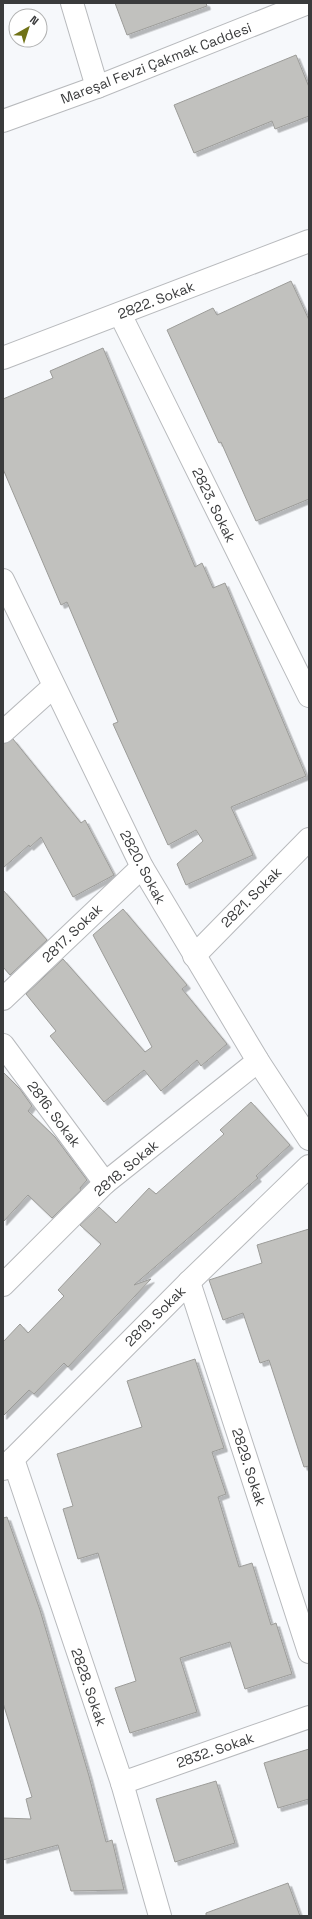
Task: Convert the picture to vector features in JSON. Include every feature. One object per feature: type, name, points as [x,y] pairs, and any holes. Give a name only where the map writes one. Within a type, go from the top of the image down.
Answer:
[{"type":"street","points":[[72,3],[97,88]]},
{"type":"street","name":"Mareşal Fevzi Çakmak Caddesi","points":[[3,121],[97,88],[308,3]]},
{"type":"street","name":"2822. Sokak","points":[[3,358],[307,246]]},
{"type":"street","name":"2823. Sokak","points":[[120,314],[309,696]]},
{"type":"street","name":"2820. Sokak","points":[[3,580],[53,686],[142,867],[258,1061],[309,1139]]},
{"type":"street","points":[[3,732],[53,686]]},
{"type":"street","name":"2821. Sokak","points":[[194,956],[309,839]]},
{"type":"street","name":"2817. Sokak","points":[[3,999],[142,867]]},
{"type":"street","name":"2816. Sokak","points":[[3,1045],[105,1183]]},
{"type":"street","name":"2818. Sokak","points":[[3,1285],[105,1183],[258,1061]]},
{"type":"street","name":"2819. Sokak","points":[[8,1464],[189,1282],[309,1166]]},
{"type":"street","name":"2829. Sokak","points":[[189,1282],[309,1652]]},
{"type":"street","name":"2828. Sokak","points":[[8,1464],[122,1783],[160,1916]]},
{"type":"street","name":"2832. Sokak","points":[[122,1783],[309,1717]]},
{"type":"building","points":[[115,3],[206,3],[207,6],[127,35]]},
{"type":"building","points":[[296,55],[309,87],[309,116],[275,129],[272,121],[194,153],[174,105]]},
{"type":"building","points":[[291,281],[309,320],[309,499],[256,521],[221,442],[219,443],[167,330],[213,308],[217,315]]},
{"type":"building","points":[[103,348],[195,567],[202,563],[213,588],[225,583],[306,776],[231,807],[253,855],[186,885],[177,864],[203,841],[196,830],[168,845],[113,724],[118,722],[67,602],[61,605],[3,469],[3,399],[53,378],[50,371]]},
{"type":"building","points":[[13,739],[81,823],[85,820],[114,875],[73,897],[41,837],[30,847],[29,845],[3,868],[3,744]]},
{"type":"building","points":[[3,890],[47,940],[10,975],[3,967]]},
{"type":"building","points":[[123,909],[187,985],[182,989],[227,1044],[201,1066],[197,1060],[161,1091],[144,1070],[104,1102],[50,1036],[56,1031],[26,994],[63,959],[145,1052],[152,1047],[93,935]]},
{"type":"building","points":[[3,1072],[20,1089],[32,1106],[28,1111],[55,1137],[87,1180],[80,1188],[81,1190],[52,1218],[28,1195],[3,1222]]},
{"type":"building","points":[[251,1102],[290,1145],[256,1176],[258,1178],[134,1285],[151,1279],[68,1367],[64,1363],[34,1394],[29,1390],[3,1416],[3,1342],[20,1324],[28,1333],[64,1296],[58,1290],[101,1244],[80,1225],[99,1207],[116,1223],[149,1188],[156,1194],[224,1134],[220,1130]]},
{"type":"building","points":[[309,1229],[309,1466],[304,1467],[269,1360],[260,1363],[243,1313],[223,1320],[209,1280],[262,1263],[257,1245]]},
{"type":"building","points":[[195,1359],[224,1448],[212,1452],[226,1494],[218,1497],[239,1567],[252,1563],[271,1625],[276,1623],[292,1674],[245,1689],[230,1642],[180,1658],[197,1712],[130,1733],[115,1688],[136,1681],[98,1553],[78,1559],[63,1509],[73,1506],[57,1454],[142,1427],[127,1381]]},
{"type":"building","points":[[7,1517],[40,1610],[89,1776],[106,1842],[112,1840],[124,1890],[71,1891],[58,1845],[3,1860],[3,1818],[31,1819],[26,1799],[32,1797],[3,1703],[3,1518]]},
{"type":"building","points":[[309,1749],[309,1799],[278,1808],[264,1763]]},
{"type":"building","points":[[216,1781],[235,1843],[175,1862],[156,1799]]},
{"type":"building","points":[[288,1883],[300,1916],[206,1916],[206,1913]]}]
